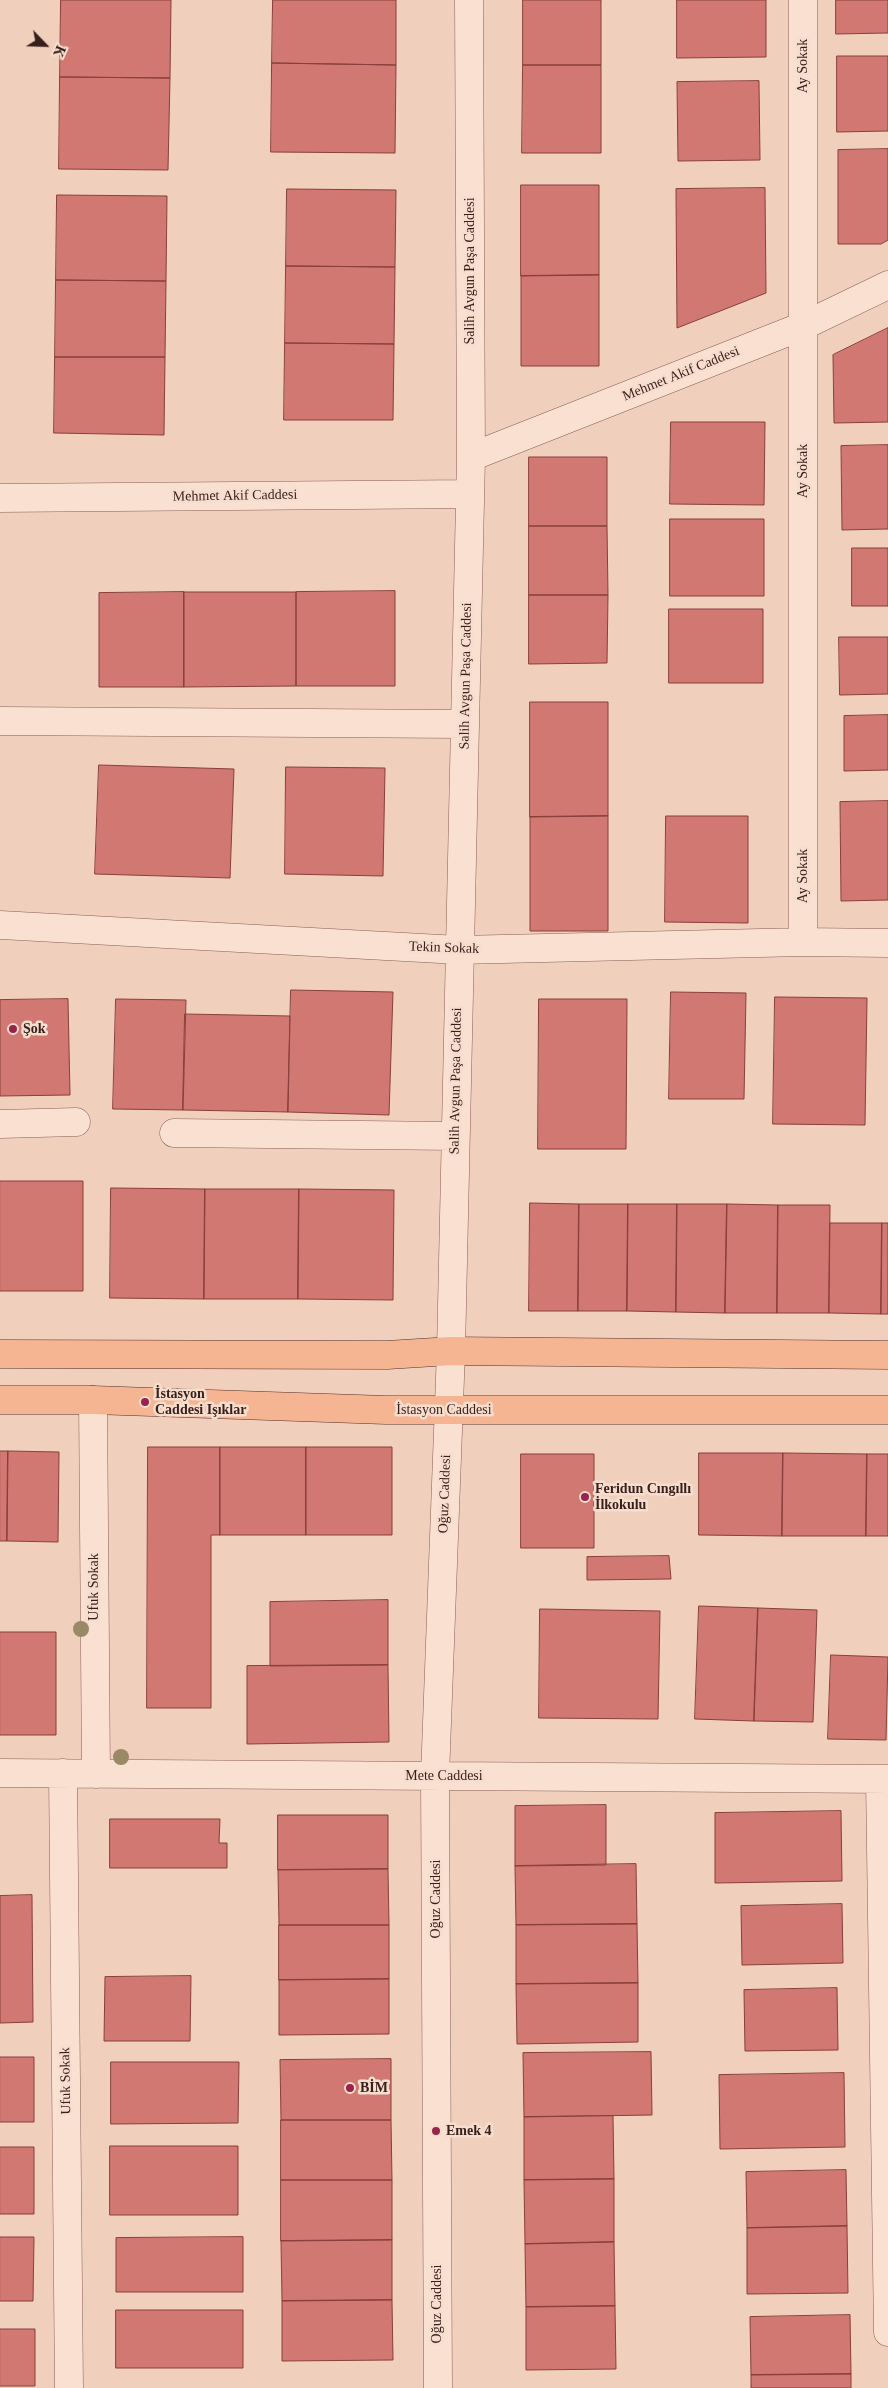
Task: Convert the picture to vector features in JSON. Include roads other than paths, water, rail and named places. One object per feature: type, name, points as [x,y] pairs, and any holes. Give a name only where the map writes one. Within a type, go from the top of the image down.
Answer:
[{"type":"main road","points":[[0,1354],[387,1355],[451,1351],[888,1355]]},
{"type":"main road","name":"İstasyon Caddesi","points":[[0,1400],[93,1400],[386,1410],[888,1410]]},
{"type":"street","name":"Salih Avgun Paşa Caddesi","points":[[448,1410],[451,1351],[471,457],[469,0]]},
{"type":"street","name":"Ay Sokak","points":[[802,0],[803,942]]},
{"type":"street","name":"Mehmet Akif Caddesi","points":[[471,457],[802,326],[888,285]]},
{"type":"street","name":"Mehmet Akif Caddesi","points":[[0,498],[470,494]]},
{"type":"street","points":[[0,721],[464,724]]},
{"type":"street","name":"Tekin Sokak","points":[[0,925],[459,950],[803,942],[888,943]]},
{"type":"street","points":[[0,1124],[76,1122]]},
{"type":"street","points":[[174,1133],[455,1136]]},
{"type":"street","name":"Ufuk Sokak","points":[[93,1400],[96,1774]]},
{"type":"street","name":"Oğuz Caddesi","points":[[438,2388],[435,1776],[448,1410]]},
{"type":"street","name":"Mete Caddesi","points":[[0,1773],[884,1779]]},
{"type":"street","name":"Ufuk Sokak","points":[[62,1773],[69,2388]]},
{"type":"street","points":[[884,1779],[888,2332]]},
{"type":"place","name":"Şok","points":[[13,1029]]},
{"type":"place","name":"İstasyon Caddesi Işıklar","points":[[145,1402]]},
{"type":"place","name":"Feridun Cıngıllı İlkokulu","points":[[585,1497]]},
{"type":"place","name":"BİM","points":[[350,2088]]},
{"type":"place","name":"Emek 4","points":[[436,2131]]}]
